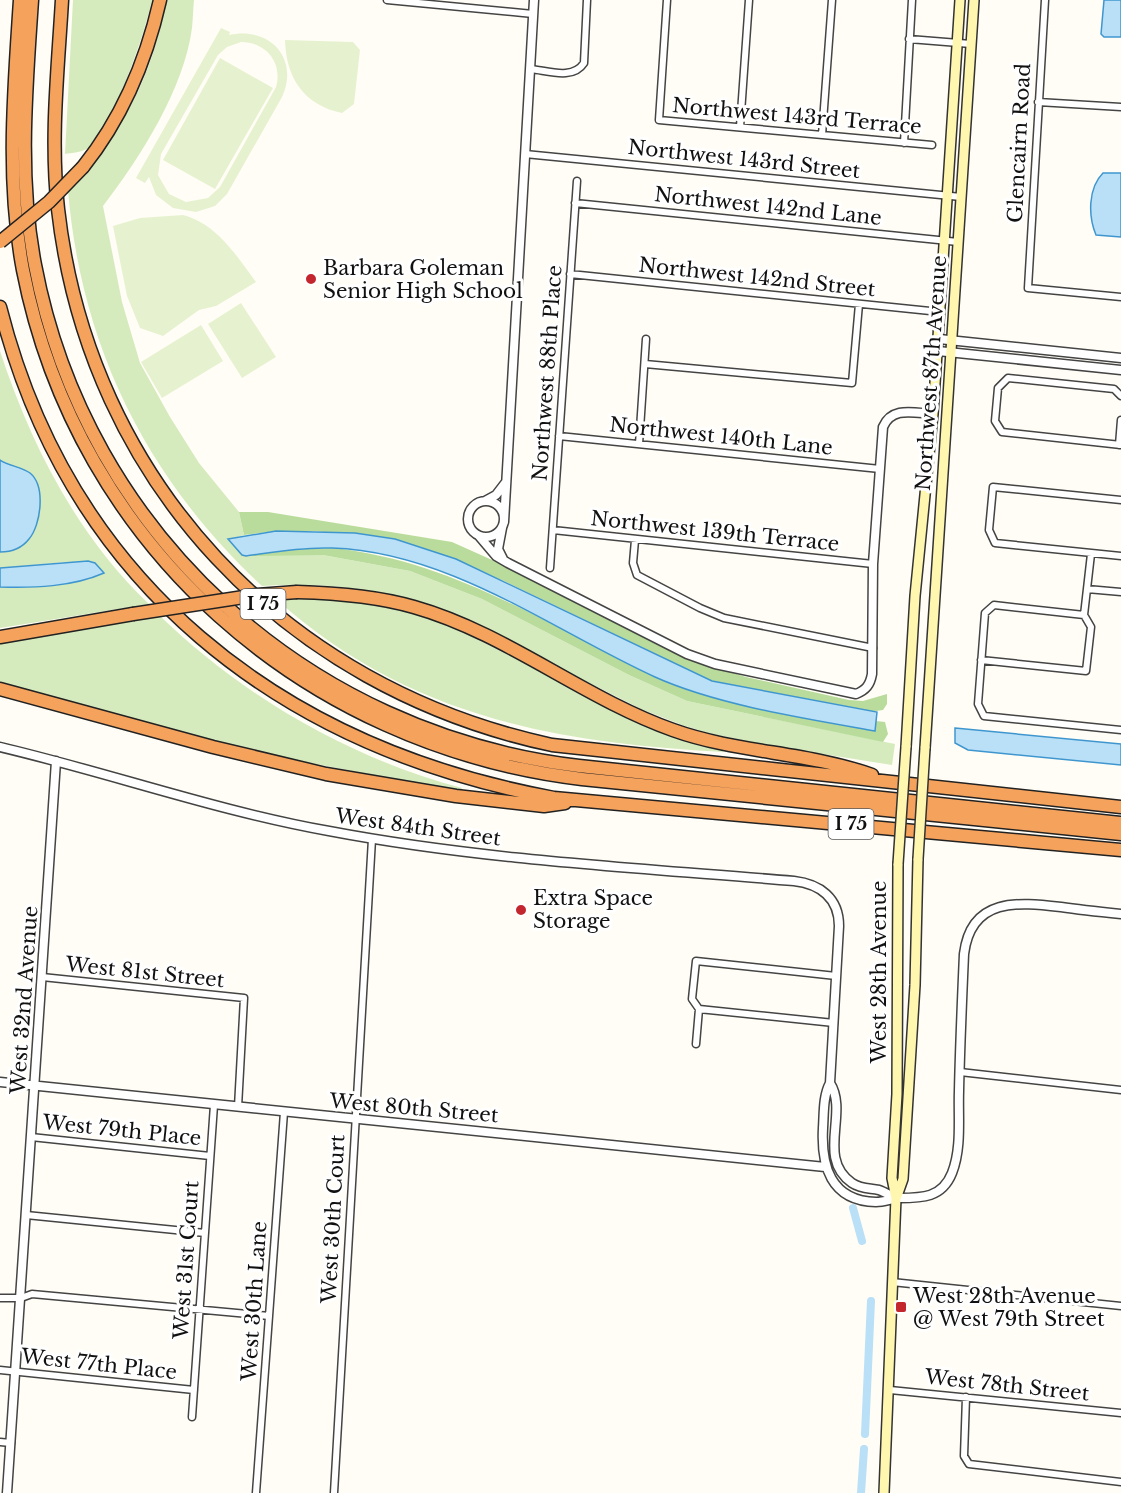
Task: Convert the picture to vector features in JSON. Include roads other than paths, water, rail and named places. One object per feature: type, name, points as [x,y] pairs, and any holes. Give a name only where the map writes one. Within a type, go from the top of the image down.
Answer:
[{"type":"highway","points":[[20,0],[12,130],[14,201],[27,286],[56,380],[91,455],[142,533],[195,594],[271,660],[326,695],[380,724],[446,750],[512,768],[582,779],[1121,834]]},
{"type":"highway","points":[[32,0],[24,128],[26,197],[39,286],[63,366],[102,450],[139,508],[202,584],[270,644],[315,675],[378,710],[438,735],[514,756],[579,766],[1121,823]]},
{"type":"highway","name":"I 75","points":[[62,0],[54,126],[56,188],[64,254],[81,321],[109,395],[143,461],[202,542],[253,595],[303,636],[364,676],[417,703],[496,732],[592,751],[1121,807]]},
{"type":"highway","points":[[0,242],[49,202],[82,167],[117,118],[138,76],[160,0]]},
{"type":"highway","name":"I 75","points":[[0,307],[14,356],[32,405],[78,494],[105,534],[142,581],[207,644],[244,673],[300,709],[374,745],[426,766],[488,784],[581,801],[1121,850]]},
{"type":"highway","points":[[0,637],[257,595],[297,592],[378,598],[416,608],[453,622],[619,706],[671,729],[748,750],[849,767],[890,781]]},
{"type":"highway","points":[[0,688],[204,745],[326,774],[431,793],[535,805],[581,801]]},
{"type":"main road","name":"Northwest 87th Avenue","points":[[906,747],[915,596],[939,339],[960,0]]},
{"type":"main road","name":"Northwest 87th Avenue","points":[[925,748],[974,0]]},
{"type":"main road","points":[[933,414],[939,427],[943,470]]},
{"type":"main road","name":"West 28th Avenue","points":[[884,1493],[890,1390],[896,1198],[892,1178],[897,1094],[898,864],[906,747]]},
{"type":"main road","name":"West 28th Avenue","points":[[896,1198],[903,1179],[915,985],[918,859],[925,748]]},
{"type":"street","points":[[387,0],[533,14]]},
{"type":"street","points":[[508,563],[498,549],[503,525],[506,482],[534,0]]},
{"type":"street","points":[[531,69],[572,74],[579,70],[584,63],[587,0]]},
{"type":"street","name":"Northwest 143rd Terrace","points":[[668,0],[659,120],[932,145]]},
{"type":"street","points":[[740,127],[749,0]]},
{"type":"street","points":[[822,135],[832,0]]},
{"type":"street","points":[[904,142],[912,0]]},
{"type":"street","name":"Glencairn Road","points":[[1045,0],[1028,288],[1121,297]]},
{"type":"street","points":[[909,39],[971,44]]},
{"type":"street","points":[[1038,102],[1121,107]]},
{"type":"street","name":"Northwest 143rd Street","points":[[525,154],[961,197]]},
{"type":"street","name":"Northwest 88th Place","points":[[550,568],[577,181]]},
{"type":"street","name":"Northwest 142nd Lane","points":[[575,203],[958,242]]},
{"type":"street","name":"Northwest 142nd Street","points":[[570,274],[940,312]]},
{"type":"street","points":[[645,364],[852,383],[859,304]]},
{"type":"street","points":[[639,444],[646,339]]},
{"type":"street","points":[[939,339],[1121,358]]},
{"type":"street","points":[[938,351],[1121,370]]},
{"type":"street","points":[[1120,395],[1114,389],[1008,378],[998,388],[995,421],[1002,432],[1120,445],[1121,420]]},
{"type":"street","points":[[506,482],[496,495],[474,506],[469,514],[469,525],[496,556],[679,650],[715,664],[856,693],[864,690],[870,683],[873,648],[873,564],[883,427],[886,419],[900,412],[933,414]]},
{"type":"street","name":"Northwest 140th Lane","points":[[559,436],[880,469]]},
{"type":"street","points":[[1121,500],[993,487],[990,538],[995,543],[1121,556]]},
{"type":"street","points":[[483,501],[499,506],[503,525]]},
{"type":"street","points":[[479,536],[490,537],[503,525]]},
{"type":"street","name":"Northwest 139th Terrace","points":[[553,530],[873,564]]},
{"type":"street","points":[[635,540],[633,563],[637,575],[700,608],[753,625],[873,648]]},
{"type":"street","points":[[981,660],[1086,671],[1091,627],[1084,615],[1090,554]]},
{"type":"street","points":[[1087,589],[1121,592]]},
{"type":"street","points":[[1084,615],[994,605],[988,608],[978,704],[984,716],[1121,730]]},
{"type":"street","name":"West 84th Street","points":[[0,747],[216,806],[372,839],[488,855],[800,882],[820,888],[834,902],[839,920],[836,976]]},
{"type":"street","name":"West 32nd Avenue","points":[[7,1493],[56,761]]},
{"type":"street","name":"West 30th Court","points":[[334,1493],[372,839]]},
{"type":"street","points":[[696,1044],[699,1009],[692,999],[696,961],[836,976],[830,1083],[826,1091],[822,1148],[825,1167],[837,1186],[851,1195],[877,1202],[896,1198],[929,1197],[943,1187],[951,1176],[958,1146],[964,949],[975,925],[990,911],[1003,905],[1021,903],[1121,914]]},
{"type":"street","name":"West 81st Street","points":[[42,978],[244,998],[238,1107]]},
{"type":"street","points":[[699,1009],[834,1023]]},
{"type":"street","points":[[960,1072],[1121,1090]]},
{"type":"street","name":"West 80th Street","points":[[0,1082],[825,1167]]},
{"type":"street","points":[[830,1083],[836,1092],[833,1149],[839,1168],[857,1186],[879,1190],[896,1198]]},
{"type":"street","name":"West 31st Court","points":[[192,1418],[214,1105]]},
{"type":"street","name":"West 30th Lane","points":[[256,1493],[284,1112]]},
{"type":"street","name":"West 79th Place","points":[[31,1137],[210,1156]]},
{"type":"street","points":[[26,1215],[205,1233]]},
{"type":"street","points":[[892,1282],[1121,1306]]},
{"type":"street","points":[[0,1298],[21,1298],[32,1294],[269,1316]]},
{"type":"street","name":"West 77th Place","points":[[0,1370],[194,1390]]},
{"type":"street","name":"West 78th Street","points":[[890,1390],[1121,1413]]},
{"type":"street","points":[[966,1397],[964,1456],[969,1464],[1121,1482]]},
{"type":"street","points":[[0,1442],[11,1443]]},
{"type":"water","points":[[1104,0],[1121,0],[1121,37],[1104,37],[1101,34]]},
{"type":"water","points":[[1103,173],[1121,173],[1121,237],[1096,235],[1093,227],[1092,194],[1094,186]]},
{"type":"water","points":[[0,460],[30,473],[38,487],[40,506],[36,525],[29,539],[16,549],[0,552]]},
{"type":"water","points":[[276,531],[355,533],[395,539],[456,559],[712,681],[877,712],[875,731],[763,710],[679,687],[616,658],[499,596],[418,563],[376,553],[332,548],[300,549],[246,556],[242,555],[228,539]]},
{"type":"water","points":[[88,561],[95,563],[104,573],[66,584],[0,587],[0,568]]},
{"type":"water","points":[[955,728],[1121,744],[1121,765],[968,750],[955,743]]},
{"type":"waterway","points":[[853,1208],[862,1241]]},
{"type":"waterway","points":[[865,1434],[871,1301]]},
{"type":"waterway","points":[[861,1493],[864,1449]]},
{"type":"place","name":"Barbara Goleman Senior High School","points":[[311,279]]},
{"type":"place","name":"Extra Space Storage","points":[[521,910]]},
{"type":"place","name":"West 28th Avenue @ West 79th Street","points":[[901,1307]]}]
